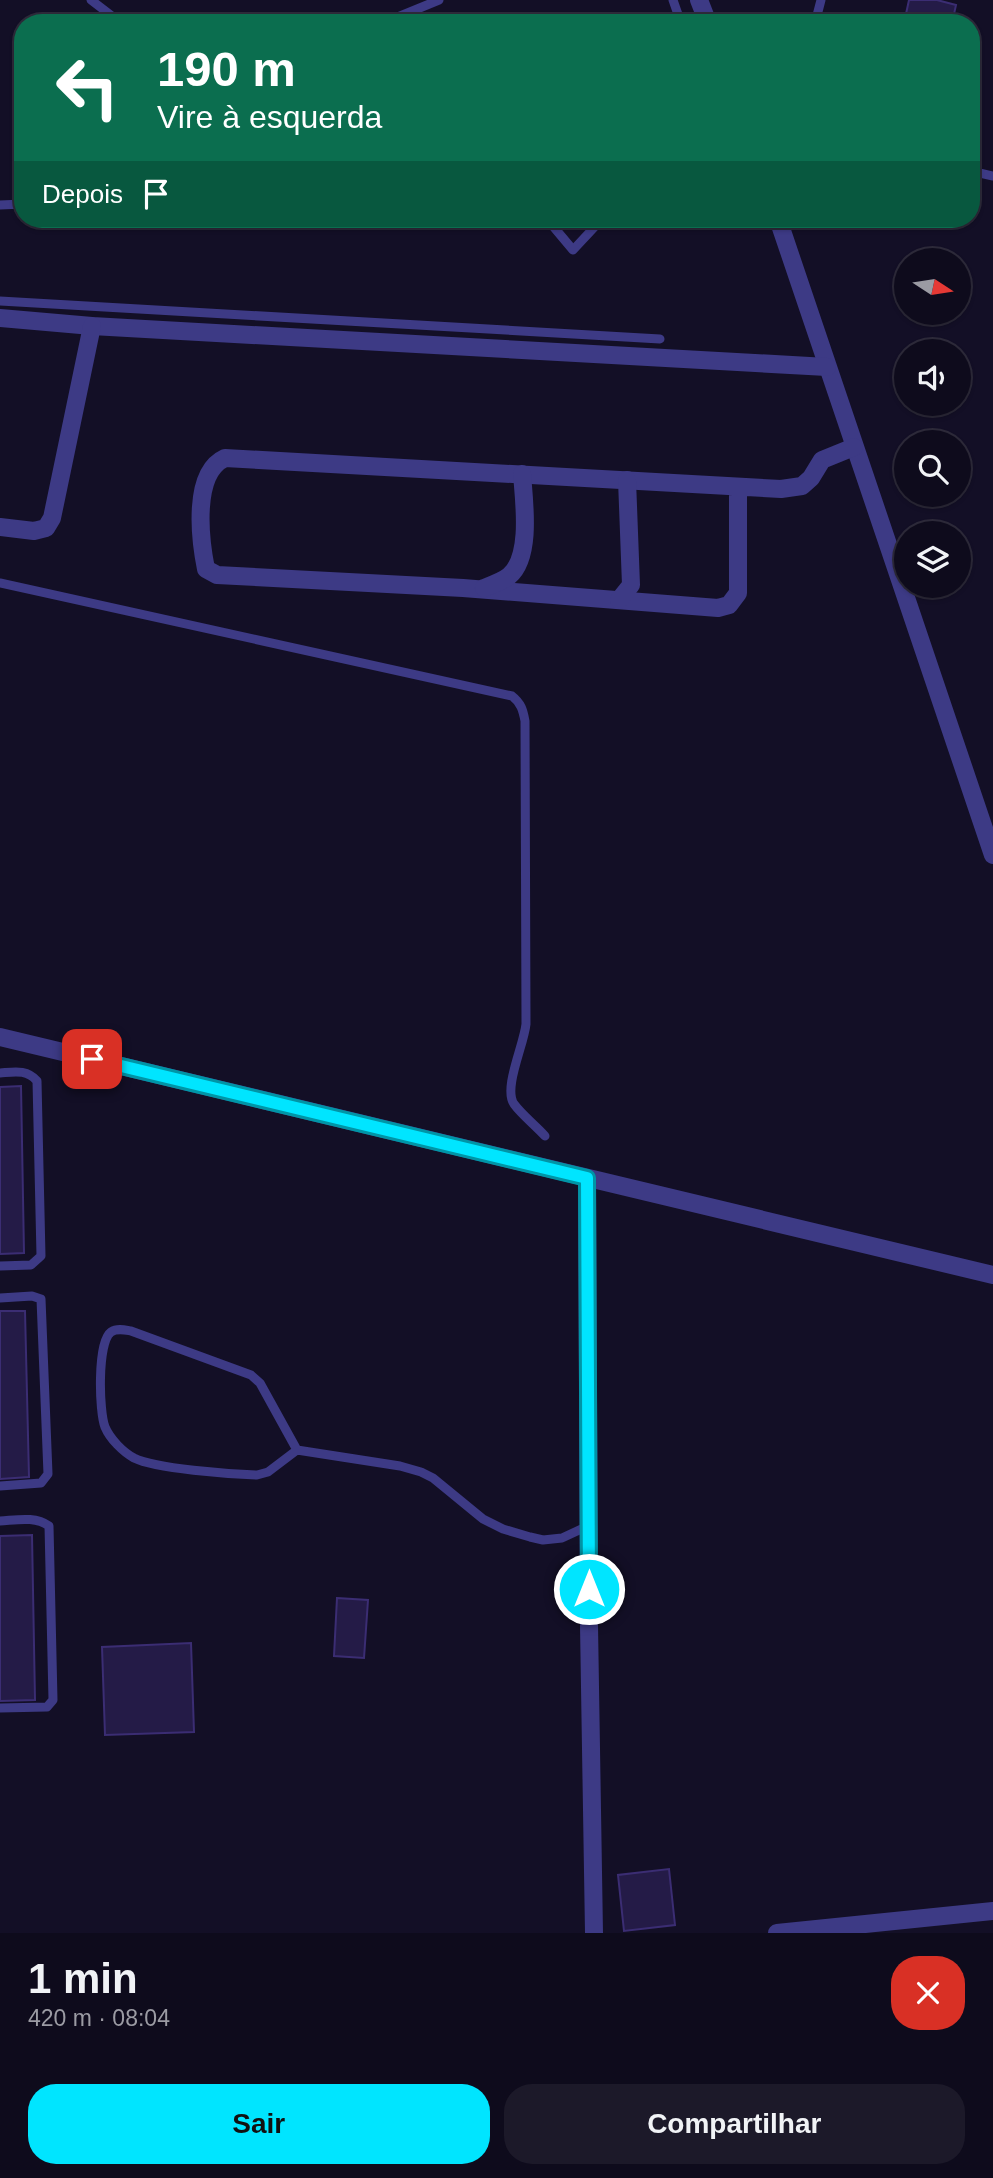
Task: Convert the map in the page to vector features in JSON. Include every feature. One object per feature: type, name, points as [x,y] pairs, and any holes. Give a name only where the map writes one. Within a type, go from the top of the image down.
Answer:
[{"type":"street","points":[[781,228],[993,855]]},
{"type":"street","points":[[0,318],[92,326],[827,367]]},
{"type":"street","points":[[0,527],[34,531],[46,528],[52,518],[92,326]]},
{"type":"street","points":[[738,487],[738,593],[729,605],[718,608],[482,590],[217,575],[206,569],[200,540],[203,493],[209,471],[216,462],[225,458],[781,489],[802,486],[811,478],[822,460],[854,447]]},
{"type":"street","points":[[482,590],[509,576],[519,562],[525,535],[522,474]]},
{"type":"street","points":[[619,600],[631,585],[627,480]]},
{"type":"street","points":[[0,1037],[993,1275]]},
{"type":"street","points":[[587,1178],[594,1933]]},
{"type":"street","points":[[777,1933],[993,1911]]},
{"type":"lane","points":[[91,0],[109,14]]},
{"type":"lane","points":[[405,14],[439,0]]},
{"type":"lane","points":[[555,228],[573,250],[594,228]]},
{"type":"lane","points":[[0,301],[660,339]]},
{"type":"lane","points":[[0,583],[512,696],[517,700],[522,707],[525,721],[526,1024],[509,1093],[513,1103],[545,1136]]},
{"type":"lane","points":[[0,1073],[25,1072],[37,1081],[41,1256],[31,1265],[0,1266]]},
{"type":"lane","points":[[0,1298],[32,1296],[41,1299],[48,1474],[41,1483],[0,1486]]},
{"type":"lane","points":[[297,1450],[260,1383],[250,1375],[131,1331],[122,1329],[111,1332],[106,1338],[101,1355],[105,1426],[114,1440],[134,1458],[151,1464],[257,1475],[268,1472],[297,1450],[400,1466],[421,1472],[433,1478],[483,1519],[503,1529],[530,1537],[543,1540],[562,1538],[589,1526]]},
{"type":"lane","points":[[0,1521],[34,1519],[49,1526],[53,1700],[47,1707],[0,1708]]},
{"type":"building","points":[[909,0],[937,0],[956,5],[954,14],[906,14]]},
{"type":"building","points":[[21,1086],[24,1253],[0,1254],[0,1087]]},
{"type":"building","points":[[0,1311],[25,1311],[29,1477],[0,1479]]},
{"type":"building","points":[[32,1535],[35,1700],[0,1701],[0,1536]]},
{"type":"building","points":[[337,1598],[368,1600],[364,1658],[334,1656]]},
{"type":"building","points":[[191,1643],[194,1732],[105,1735],[102,1647]]},
{"type":"building","points":[[669,1869],[675,1925],[624,1931],[618,1875]]},
{"type":"route","points":[[92,1059],[587,1178],[589,1589]]}]
